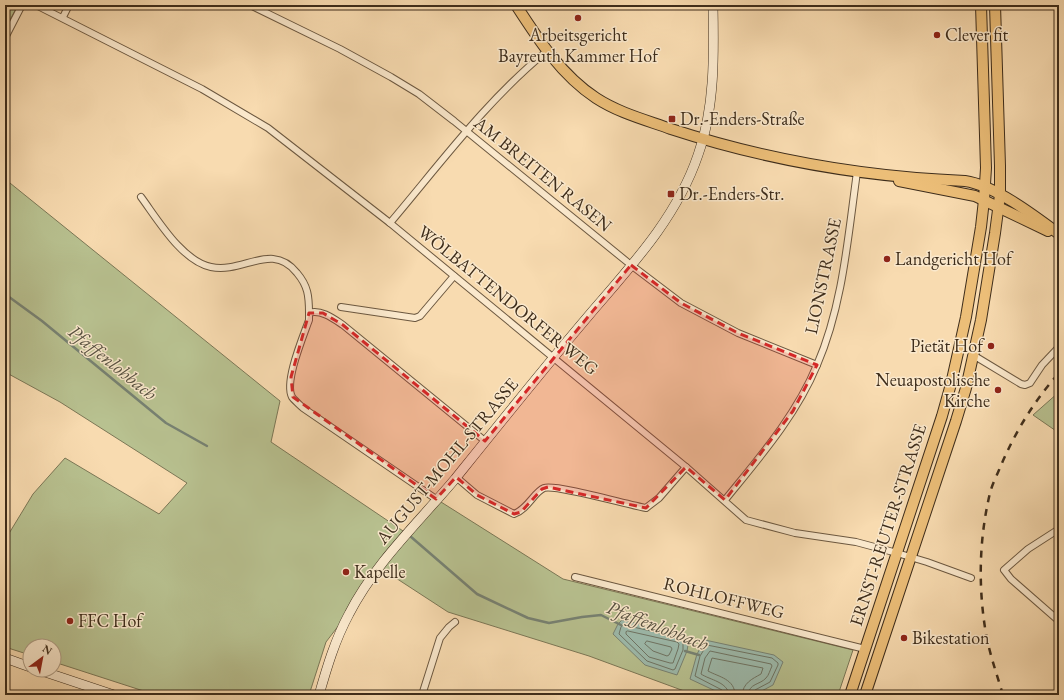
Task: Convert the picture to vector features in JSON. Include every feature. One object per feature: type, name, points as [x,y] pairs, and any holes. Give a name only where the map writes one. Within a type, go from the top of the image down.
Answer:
[{"type":"main road","points":[[516,5],[547,51],[565,72],[596,98],[614,108],[645,121],[748,152],[967,193],[1059,235]]},
{"type":"main road","points":[[553,358],[631,265],[659,229],[678,199],[691,174],[703,139],[710,102],[714,60],[713,5]]},
{"type":"main road","points":[[981,5],[985,187]]},
{"type":"main road","points":[[995,5],[1000,195]]},
{"type":"main road","points":[[876,175],[968,181],[985,187],[1027,210],[1059,235]]},
{"type":"main road","name":"ERNST-REUTER-STRASSE","points":[[850,695],[951,384],[966,317],[980,234],[985,187]]},
{"type":"main road","name":"ERNST-REUTER-STRASSE","points":[[865,695],[966,388],[988,280],[1000,195]]},
{"type":"main road","name":"AUGUST-MOHL-STRASSE","points":[[319,695],[334,648],[349,614],[375,574],[403,537],[456,477],[553,358]]},
{"type":"main road","points":[[5,658],[22,664]]},
{"type":"main road","points":[[62,677],[114,695]]},
{"type":"street","points":[[5,38],[22,5]]},
{"type":"street","name":"WÖLBATTENDORFER WEG","points":[[36,5],[63,17],[202,89],[268,128],[390,223],[686,467],[746,520],[795,533],[856,542],[911,556],[971,578]]},
{"type":"street","points":[[63,17],[69,5]]},
{"type":"street","name":"AM BREITEN RASEN","points":[[250,5],[334,46],[391,77],[434,105],[631,265],[681,303],[738,333],[817,365]]},
{"type":"street","points":[[390,223],[484,111],[511,83],[547,51]]},
{"type":"street","name":"LIONSTRASSE","points":[[725,500],[763,454],[793,411],[817,365],[829,332],[838,297],[857,172]]},
{"type":"street","points":[[141,197],[184,252],[211,268],[232,268],[261,259],[274,258],[284,261],[294,269],[302,279],[309,296],[309,320],[290,377],[292,398],[304,408],[436,499]]},
{"type":"street","points":[[341,307],[415,318],[420,316],[454,276]]},
{"type":"street","points":[[309,313],[314,311],[322,313],[343,325],[485,441]]},
{"type":"street","points":[[973,355],[1025,385],[1030,383],[1042,365],[1059,347]]},
{"type":"street","points":[[287,399],[290,387]]},
{"type":"street","points":[[456,477],[477,495],[514,514],[521,512],[542,489],[548,487],[574,491],[646,508],[658,498],[686,467]]},
{"type":"street","points":[[1059,529],[1028,549],[1004,570],[1011,579],[1059,621]]},
{"type":"street","name":"ROHLOFFWEG","points":[[575,577],[865,649]]},
{"type":"street","points":[[422,695],[440,638],[449,626],[455,622]]},
{"type":"highlighted area","points":[[631,265],[681,303],[738,333],[817,365],[793,411],[725,500],[686,467],[646,508],[548,487],[542,489],[521,512],[514,514],[477,495],[456,477],[436,499],[293,397],[291,377],[309,313],[323,313],[343,325],[485,441]]},
{"type":"green space","points":[[5,5],[18,5],[5,29]]},
{"type":"green space","points":[[5,179],[280,401],[271,442],[409,535],[441,502],[563,579],[853,650],[838,695],[695,695],[589,656],[448,612],[382,569],[326,642],[309,695],[156,695],[62,665],[62,638],[22,638],[22,652],[5,647],[5,540],[33,494],[65,458],[159,514],[187,483],[60,402],[5,372]]},
{"type":"green space","points":[[1059,392],[1059,433],[1033,415]]},
{"type":"water","points":[[622,620],[680,633],[689,639],[687,651],[677,675],[645,665],[613,634],[618,624]]},
{"type":"water","points":[[705,640],[774,655],[783,662],[773,685],[754,695],[722,694],[690,679],[697,654]]},
{"type":"waterway","name":"Pfaffenlohbach","points":[[5,294],[42,321],[166,423],[207,446]]},
{"type":"waterway","name":"Pfaffenlohbach","points":[[410,536],[477,594],[528,618],[549,623],[601,615],[621,625]]},
{"type":"waterway","name":"Pfaffenlohbach","points":[[685,651],[699,655]]},
{"type":"railway","points":[[1003,695],[988,642],[983,616],[981,563],[986,510],[992,487],[1011,444],[1041,395],[1059,373]]},
{"type":"place","name":"Arbeitsgericht Bayreuth Kammer Hof","points":[[578,18]]},
{"type":"place","name":"Clever fit","points":[[937,35]]},
{"type":"place","name":"Dr.-Enders-Straße","points":[[672,119]]},
{"type":"place","name":"Dr.-Enders-Str.","points":[[671,194]]},
{"type":"place","name":"Landgericht Hof","points":[[887,259]]},
{"type":"place","name":"Pietät Hof","points":[[991,346]]},
{"type":"place","name":"Neuapostolische Kirche","points":[[998,390]]},
{"type":"place","name":"Kapelle","points":[[346,572]]},
{"type":"place","name":"FFC Hof","points":[[70,621]]},
{"type":"place","name":"Bikestation","points":[[904,638]]}]
